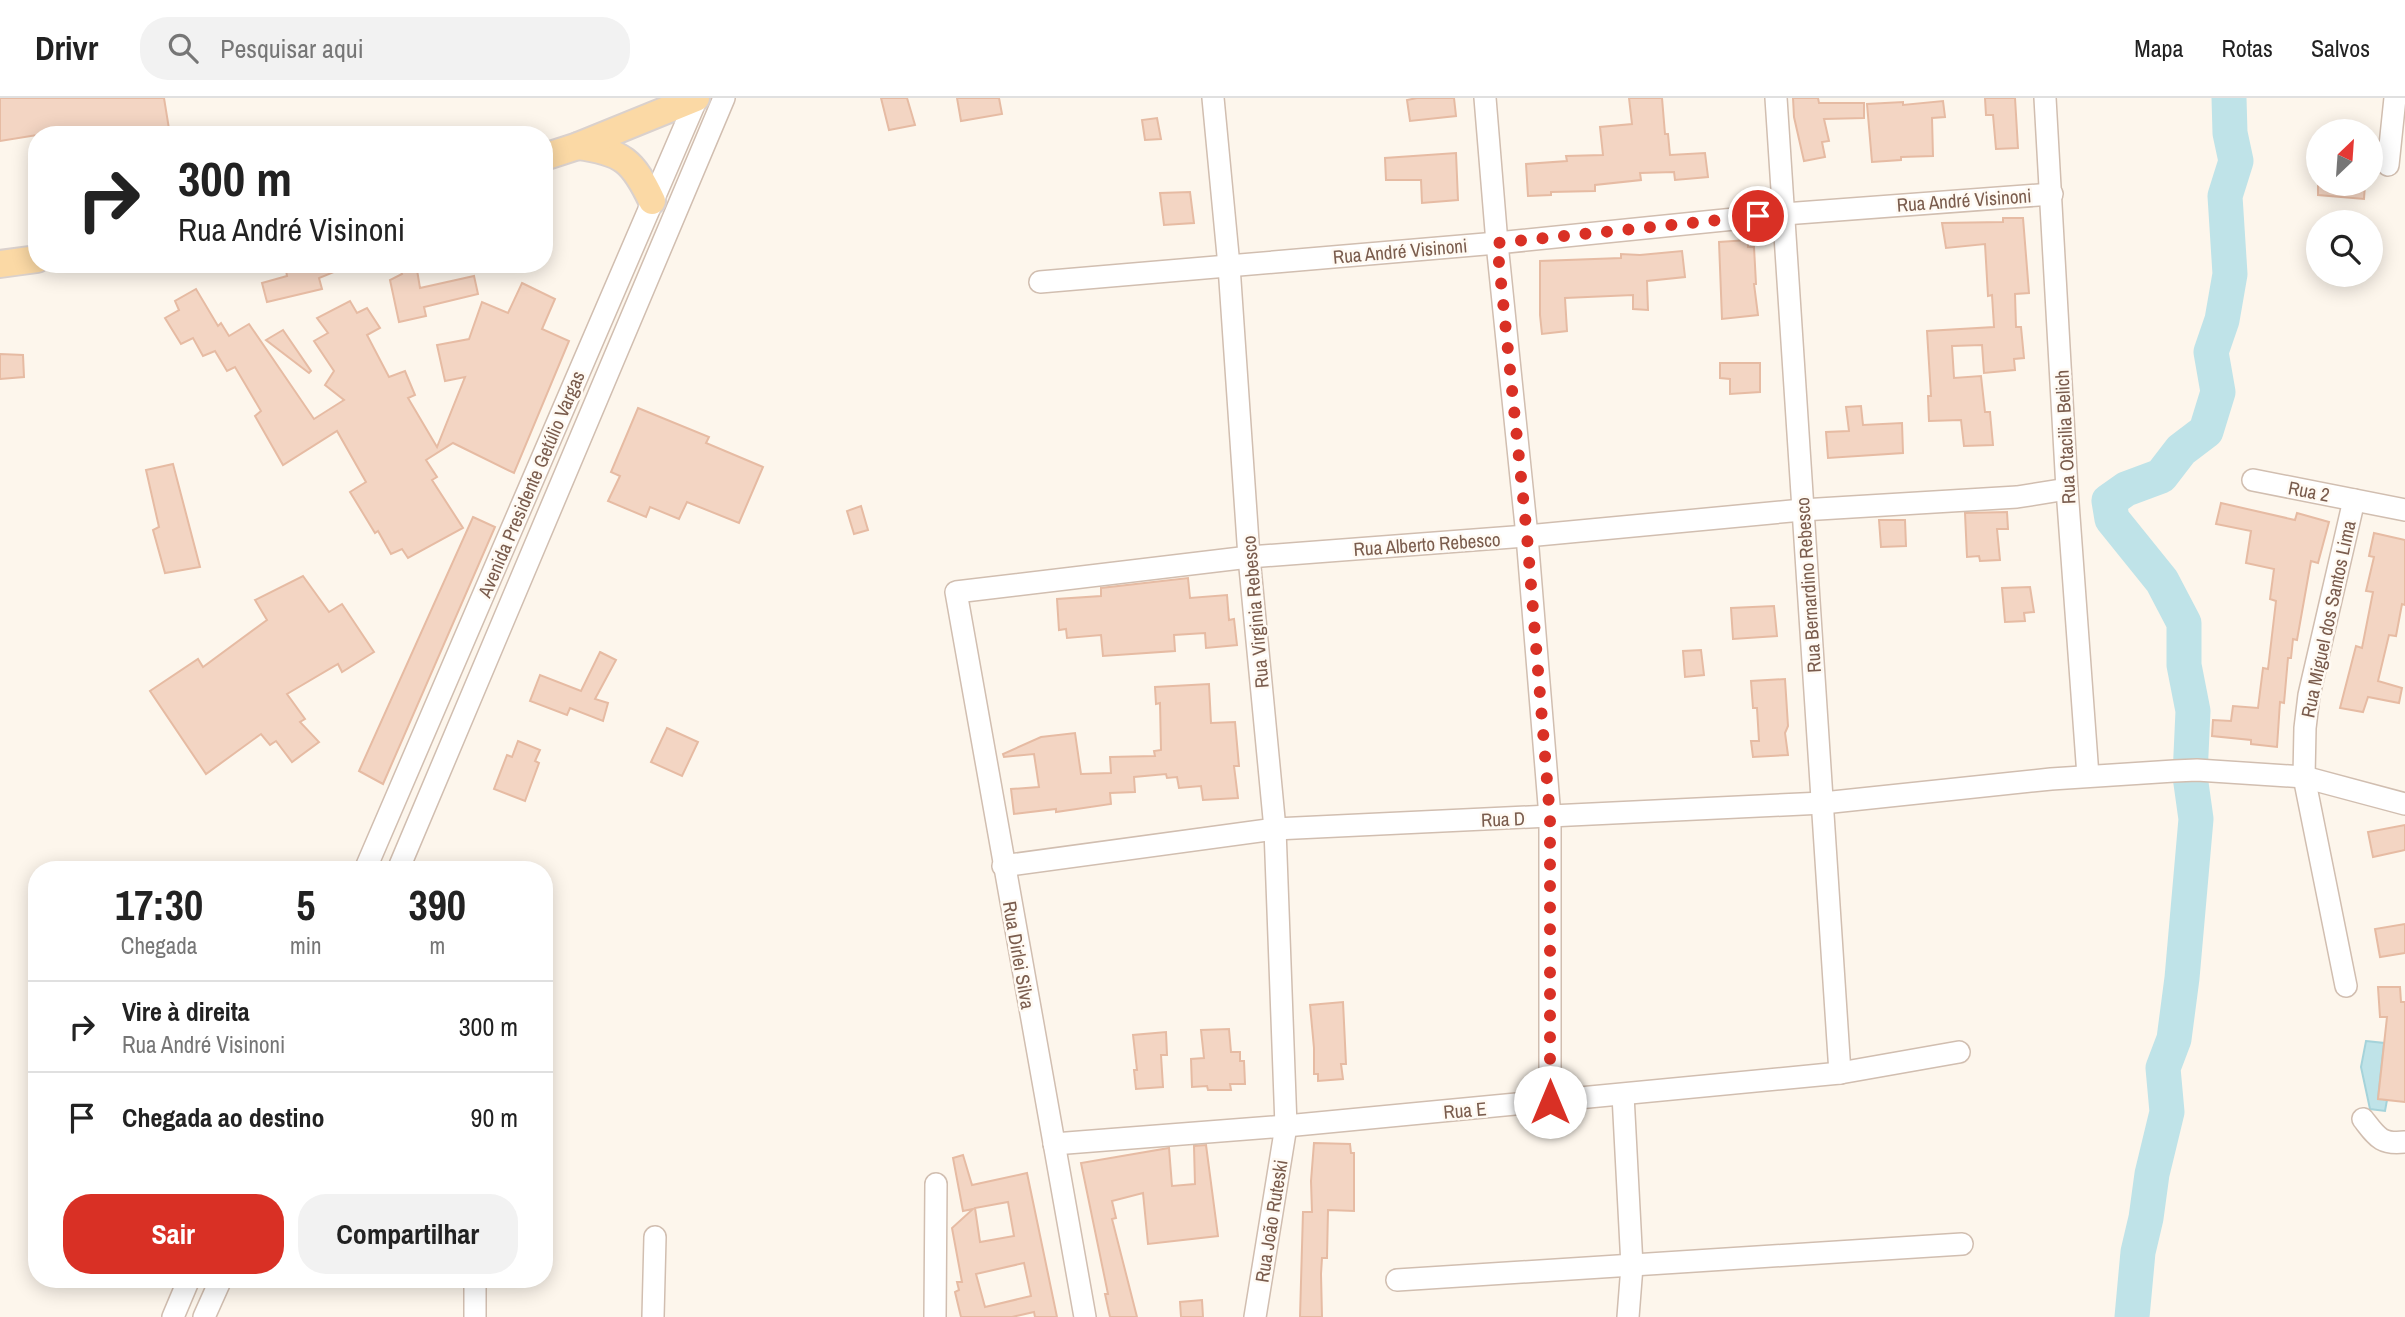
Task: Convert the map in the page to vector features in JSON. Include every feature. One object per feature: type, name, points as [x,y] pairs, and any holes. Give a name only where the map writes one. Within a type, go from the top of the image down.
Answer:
[{"type":"main road","points":[[553,154],[696,98]]},
{"type":"main road","points":[[578,146],[618,154],[641,178],[652,201]]},
{"type":"main road","points":[[0,264],[28,260]]},
{"type":"street","name":"Avenida Presidente Getúlio Vargas","points":[[369,861],[696,98]]},
{"type":"street","name":"Avenida Presidente Getúlio Vargas","points":[[402,861],[724,98]]},
{"type":"street","name":"Rua Virginia Rebesco","points":[[1213,98],[1249,557],[1275,829],[1286,1126]]},
{"type":"street","points":[[1485,98],[1527,536],[1550,817],[1550,1102]]},
{"type":"street","name":"Rua Bernardino Rebesco","points":[[1776,98],[1840,1073]]},
{"type":"street","name":"Rua Otacilia Belich","points":[[2045,98],[2067,489],[2088,776]]},
{"type":"street","points":[[2388,165],[2395,98]]},
{"type":"street","name":"Rua André Visinoni","points":[[1040,282],[1497,243],[1784,214],[2052,194]]},
{"type":"street","points":[[538,467],[563,478]]},
{"type":"street","name":"Rua 2","points":[[2253,480],[2405,510]]},
{"type":"street","name":"Rua Alberto Rebesco","points":[[956,593],[1249,557],[1527,536],[1802,510],[2017,497],[2067,489]]},
{"type":"street","name":"Rua Miguel dos Santos Lima","points":[[2346,986],[2304,777],[2309,695],[2354,500]]},
{"type":"street","name":"Rua Dirlei Silva","points":[[956,593],[1085,1317]]},
{"type":"street","name":"Rua D","points":[[1003,866],[1275,829],[1823,803],[2088,776],[2174,771],[2304,777],[2405,804]]},
{"type":"street","name":"Rua E","points":[[1054,1144],[1286,1126],[1840,1073],[1959,1052]]},
{"type":"street","points":[[1623,1094],[1632,1266],[1628,1317]]},
{"type":"street","points":[[2363,1119],[2378,1138],[2390,1143],[2405,1142]]},
{"type":"street","name":"Rua João Ruteski","points":[[1255,1317],[1286,1126]]},
{"type":"street","points":[[935,1317],[936,1184]]},
{"type":"street","points":[[653,1317],[654,1237]]},
{"type":"street","points":[[1397,1280],[1962,1244]]},
{"type":"street","points":[[173,1317],[185,1288]]},
{"type":"street","points":[[204,1317],[217,1288]]},
{"type":"street","points":[[474,1317],[475,1288]]},
{"type":"water","points":[[2366,1041],[2384,1043],[2378,1098],[2387,1100],[2385,1111],[2370,1109],[2361,1067]]},
{"type":"building","points":[[0,98],[164,98],[169,126],[28,126],[28,136],[0,141]]},
{"type":"building","points":[[881,98],[907,98],[915,125],[889,130]]},
{"type":"building","points":[[957,98],[999,98],[1002,114],[961,121]]},
{"type":"building","points":[[1454,98],[1456,116],[1410,121],[1407,100]]},
{"type":"building","points":[[1629,98],[1662,98],[1670,155],[1705,153],[1708,177],[1675,180],[1674,172],[1640,173],[1641,180],[1595,185],[1595,191],[1551,192],[1551,195],[1528,196],[1526,164],[1567,161],[1566,156],[1603,155],[1600,127],[1632,124]]},
{"type":"building","points":[[1793,98],[1818,98],[1819,103],[1864,103],[1864,118],[1824,119],[1829,141],[1822,142],[1825,157],[1804,161],[1794,117]]},
{"type":"building","points":[[1985,98],[2015,98],[2018,148],[1996,149],[1993,115],[1986,115]]},
{"type":"building","points":[[1943,101],[1945,117],[1932,118],[1933,156],[1901,157],[1901,160],[1872,162],[1867,104],[1903,102],[1903,105]]},
{"type":"building","points":[[1157,118],[1161,139],[1145,140],[1142,120]]},
{"type":"building","points":[[1456,153],[1458,200],[1422,203],[1421,180],[1386,180],[1385,158]]},
{"type":"building","points":[[1190,192],[1194,223],[1164,225],[1160,193]]},
{"type":"building","points":[[2330,196],[2364,196],[2364,199]]},
{"type":"building","points":[[2003,218],[2023,218],[2029,293],[2015,294],[2016,327],[2021,327],[2024,358],[2014,359],[2015,370],[1984,373],[1982,345],[1952,346],[1954,378],[1981,376],[1985,412],[1990,412],[1993,445],[1964,446],[1961,420],[1929,421],[1928,396],[1931,396],[1927,331],[1994,327],[1992,295],[1988,296],[1985,244],[1946,248],[1942,223],[2003,222]]},
{"type":"building","points":[[1748,240],[1748,247],[1754,247],[1754,284],[1758,315],[1722,319],[1719,242]]},
{"type":"building","points":[[1682,251],[1685,277],[1647,281],[1648,310],[1633,309],[1633,295],[1565,298],[1567,331],[1542,334],[1540,261],[1621,258],[1621,254]]},
{"type":"building","points":[[286,273],[331,273],[319,278],[322,289],[267,302],[262,283],[287,276]]},
{"type":"building","points":[[418,273],[420,288],[474,276],[478,294],[424,307],[426,316],[399,322],[390,280],[402,274]]},
{"type":"building","points":[[522,283],[555,299],[542,329],[569,341],[514,473],[453,443],[426,460],[437,477],[432,480],[463,528],[408,558],[402,549],[391,554],[350,492],[366,482],[337,431],[283,465],[255,416],[261,411],[235,367],[227,371],[215,351],[203,356],[193,338],[181,344],[165,318],[179,310],[175,301],[196,289],[218,326],[221,323],[229,336],[249,324],[314,419],[344,400],[325,385],[334,371],[314,341],[328,333],[317,318],[350,301],[357,313],[367,308],[380,328],[367,335],[389,377],[405,371],[415,395],[408,398],[437,447],[465,377],[445,381],[437,345],[469,339],[482,302],[508,313]]},
{"type":"building","points":[[283,330],[311,371],[309,373],[266,340]]},
{"type":"building","points":[[0,354],[23,355],[24,377],[0,379]]},
{"type":"building","points":[[1720,363],[1760,363],[1760,392],[1730,394],[1730,379],[1720,378]]},
{"type":"building","points":[[1861,406],[1863,425],[1902,423],[1903,453],[1828,458],[1826,432],[1849,431],[1846,407]]},
{"type":"building","points":[[638,408],[709,437],[706,443],[763,467],[739,523],[687,502],[679,519],[650,507],[646,517],[608,501],[620,476],[611,472]]},
{"type":"building","points":[[173,464],[200,567],[165,573],[153,530],[159,527],[146,470]]},
{"type":"building","points":[[2221,503],[2295,520],[2297,513],[2329,522],[2318,563],[2311,561],[2297,640],[2293,639],[2291,658],[2288,658],[2284,703],[2280,702],[2277,747],[2251,744],[2251,740],[2212,736],[2213,720],[2231,721],[2233,706],[2258,708],[2263,668],[2268,669],[2276,601],[2270,599],[2274,569],[2246,563],[2251,531],[2216,524]]},
{"type":"building","points":[[861,506],[868,530],[854,534],[847,511]]},
{"type":"building","points":[[2007,512],[2008,529],[1997,529],[2000,560],[1980,561],[1979,556],[1967,557],[1965,513]]},
{"type":"building","points":[[473,517],[495,527],[383,784],[359,771]]},
{"type":"building","points":[[1879,520],[1905,520],[1906,546],[1881,547]]},
{"type":"building","points":[[2374,533],[2405,540],[2405,605],[2402,604],[2396,636],[2389,635],[2378,681],[2402,688],[2399,703],[2368,697],[2363,712],[2340,708],[2356,646],[2362,648],[2373,592],[2366,591],[2374,557],[2369,556]]},
{"type":"building","points":[[303,576],[329,612],[342,604],[374,652],[342,672],[338,664],[287,694],[305,719],[300,722],[319,742],[292,762],[276,741],[270,745],[261,734],[206,774],[150,691],[198,659],[203,667],[267,620],[255,600]]},
{"type":"building","points":[[1188,578],[1190,598],[1227,595],[1229,620],[1234,619],[1237,645],[1206,648],[1205,633],[1174,635],[1175,651],[1103,656],[1101,635],[1067,638],[1066,629],[1059,630],[1057,599],[1101,596],[1101,588]]},
{"type":"building","points":[[2030,587],[2034,612],[2024,613],[2025,621],[2005,622],[2002,588]]},
{"type":"building","points":[[1774,606],[1777,636],[1733,639],[1731,608]]},
{"type":"building","points":[[1701,650],[1704,675],[1685,677],[1683,651]]},
{"type":"building","points":[[600,652],[616,660],[595,699],[608,703],[603,721],[570,708],[567,715],[530,701],[540,675],[581,691]]},
{"type":"building","points":[[1785,679],[1788,726],[1785,733],[1788,755],[1753,757],[1751,741],[1759,741],[1757,708],[1753,708],[1751,681]]},
{"type":"building","points":[[1209,684],[1211,723],[1235,722],[1239,766],[1234,766],[1238,798],[1203,800],[1201,786],[1179,788],[1177,777],[1167,778],[1166,774],[1134,777],[1135,792],[1110,793],[1111,804],[1056,812],[1056,809],[1014,814],[1011,789],[1039,787],[1034,754],[1004,757],[1003,754],[1041,737],[1075,733],[1081,774],[1111,773],[1110,757],[1155,756],[1154,751],[1161,750],[1160,703],[1156,704],[1155,687]]},
{"type":"building","points":[[667,728],[698,742],[682,776],[651,762]]},
{"type":"building","points":[[518,741],[540,750],[535,761],[539,763],[525,801],[494,789],[507,755],[512,757]]},
{"type":"building","points":[[2405,825],[2405,850],[2373,857],[2368,832]]},
{"type":"building","points":[[2405,924],[2405,953],[2380,957],[2375,929]]},
{"type":"building","points":[[2378,987],[2400,987],[2401,1002],[2405,1002],[2405,1102],[2378,1099],[2387,1017],[2380,1017]]},
{"type":"building","points":[[1343,1002],[1346,1064],[1341,1064],[1343,1079],[1318,1081],[1318,1074],[1314,1074],[1310,1005]]},
{"type":"building","points":[[1229,1029],[1231,1052],[1240,1052],[1240,1061],[1244,1061],[1245,1084],[1230,1084],[1231,1090],[1208,1090],[1207,1086],[1192,1087],[1191,1059],[1204,1058],[1201,1030]]},
{"type":"building","points":[[1166,1032],[1167,1055],[1161,1055],[1163,1087],[1136,1089],[1133,1035]]},
{"type":"building","points":[[1314,1143],[1350,1144],[1351,1153],[1354,1153],[1354,1211],[1328,1210],[1327,1258],[1322,1258],[1321,1274],[1322,1317],[1300,1317],[1303,1212],[1312,1212]]},
{"type":"building","points":[[1206,1145],[1218,1236],[1148,1244],[1143,1193],[1112,1201],[1116,1218],[1112,1219],[1137,1317],[1110,1317],[1105,1294],[1108,1294],[1081,1163],[1169,1148],[1172,1186],[1195,1184],[1194,1146]]},
{"type":"building","points":[[963,1155],[972,1185],[1027,1173],[1057,1317],[1035,1317],[1034,1312],[1012,1317],[961,1317],[955,1292],[959,1290],[957,1282],[962,1282],[952,1228],[973,1209],[963,1211],[953,1158]],"holes":[[[1008,1202],[1014,1236],[980,1242],[975,1208]],[[1024,1263],[1031,1296],[985,1307],[976,1274]]]},
{"type":"building","points":[[1202,1300],[1203,1317],[1181,1317],[1180,1302]]},
{"type":"waterway","points":[[2132,1317],[2138,1252],[2152,1174],[2167,1112],[2163,1068],[2174,1039],[2182,978],[2196,819],[2190,776],[2193,711],[2184,665],[2184,623],[2162,581],[2112,519],[2109,501],[2126,489],[2161,476],[2181,450],[2206,431],[2218,392],[2211,352],[2222,320],[2230,274],[2225,196],[2236,161],[2230,133],[2229,98]]},
{"type":"route","points":[[1550,1102],[1550,817],[1527,536],[1497,243],[1758,216]]}]
